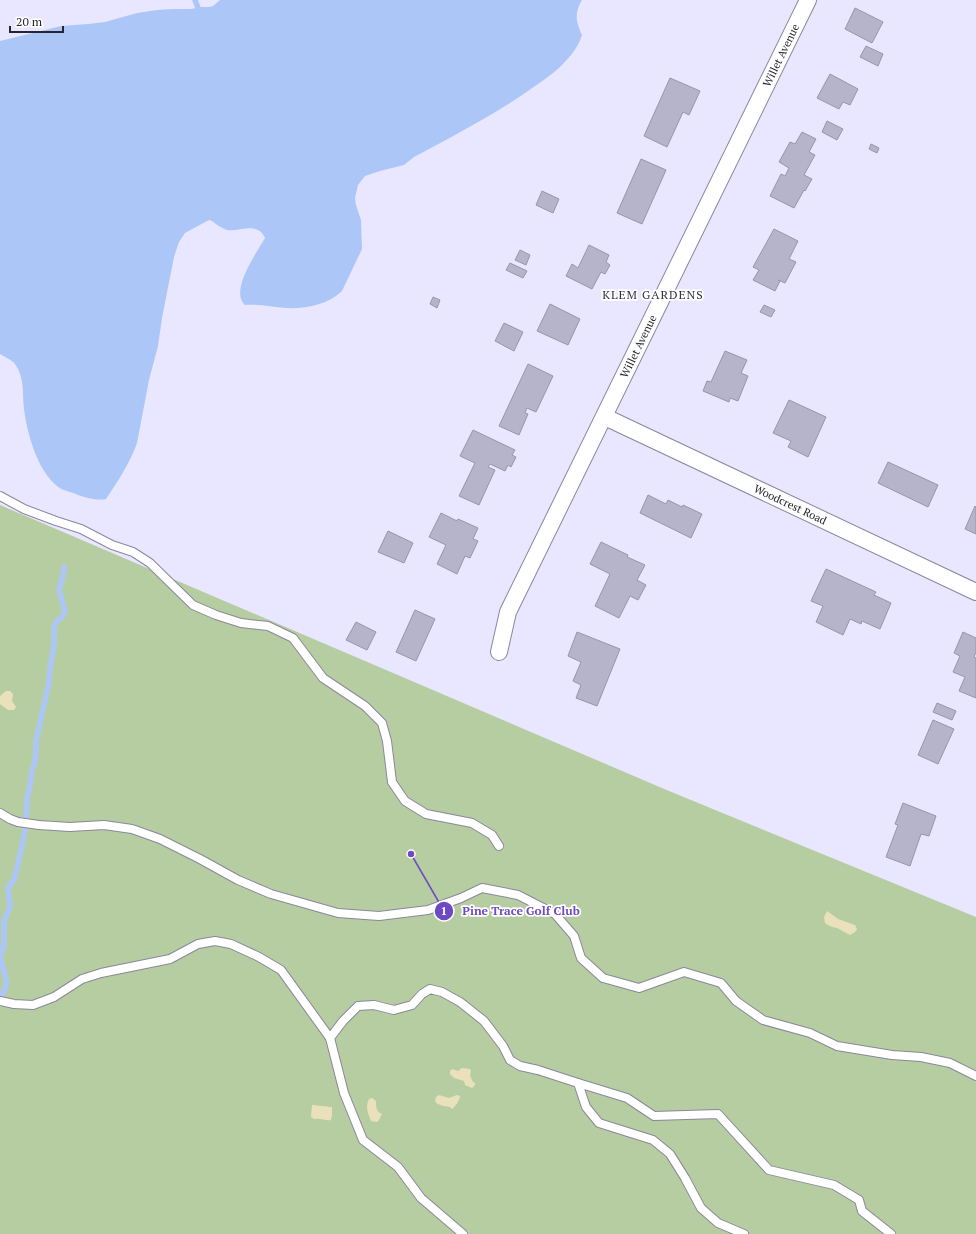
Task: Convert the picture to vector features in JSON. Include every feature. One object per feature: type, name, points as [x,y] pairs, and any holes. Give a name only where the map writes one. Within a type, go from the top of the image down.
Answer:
[{"type":"street","name":"Willet Avenue","points":[[499,652],[508,612],[605,417],[808,0]]},
{"type":"street","name":"Woodcrest Road","points":[[605,417],[976,592]]},
{"type":"lane","points":[[0,496],[24,509],[81,529],[112,545],[133,552],[150,563],[193,605],[240,623],[268,626],[293,638],[322,678],[365,706],[382,723],[388,741],[392,782],[405,801],[426,814],[472,823],[492,834],[500,846]]},
{"type":"lane","points":[[0,813],[18,822],[39,825],[70,827],[104,825],[132,830],[160,839],[238,880],[271,894],[338,913],[379,916],[428,910],[461,898],[482,888],[518,895],[555,914],[574,936],[581,958],[603,978],[639,988],[684,972],[721,984],[736,1001],[763,1020],[810,1033],[837,1046],[892,1055],[921,1057],[950,1064],[976,1076]]},
{"type":"lane","points":[[0,1001],[14,1004],[33,1005],[54,997],[82,979],[101,973],[170,959],[198,944],[215,941],[231,944],[259,957],[281,970],[330,1038],[344,1093],[363,1140],[398,1167],[421,1198],[463,1234]]},
{"type":"lane","points":[[330,1038],[343,1021],[358,1006],[374,1005],[394,1010],[412,1005],[422,994],[430,989],[442,992],[460,1002],[484,1021],[503,1046],[510,1060],[520,1066],[538,1070],[628,1098],[654,1116],[718,1114],[769,1170],[834,1185],[859,1200],[862,1211],[890,1234]]},
{"type":"lane","points":[[578,1083],[586,1107],[599,1122],[654,1140],[670,1154],[701,1208],[718,1223],[744,1234]]},
{"type":"green space","points":[[0,505],[669,791],[976,917],[976,1234],[0,1234]]},
{"type":"sand","points":[[6,691],[10,691],[13,694],[12,701],[16,707],[14,710],[8,710],[0,704],[0,696]]},
{"type":"sand","points":[[827,911],[838,919],[855,925],[857,929],[855,932],[850,935],[825,923],[824,917]]},
{"type":"sand","points":[[462,1068],[470,1069],[471,1071],[470,1076],[475,1083],[472,1088],[465,1085],[464,1081],[454,1078],[450,1074],[452,1069],[458,1071]]},
{"type":"sand","points":[[439,1095],[449,1098],[457,1095],[460,1096],[455,1107],[452,1109],[436,1103],[436,1097]]},
{"type":"sand","points":[[372,1098],[376,1101],[377,1110],[382,1114],[377,1122],[371,1121],[367,1110],[369,1099]]},
{"type":"sand","points":[[312,1105],[332,1107],[331,1120],[314,1119],[311,1117]]},
{"type":"water","points":[[220,0],[582,0],[578,9],[577,18],[578,26],[582,35],[574,51],[562,65],[545,79],[514,100],[472,126],[414,157],[404,165],[365,176],[358,185],[355,198],[361,220],[362,249],[342,291],[330,300],[301,308],[245,305],[241,299],[240,291],[242,281],[265,238],[262,233],[258,230],[248,228],[227,230],[210,220],[185,233],[179,242],[174,257],[158,346],[149,380],[137,443],[127,465],[106,499],[93,499],[85,497],[59,487],[44,471],[30,440],[18,369],[14,363],[0,354],[0,41],[61,26],[105,22],[137,13],[157,10],[209,7],[213,6]]},
{"type":"building","points":[[855,8],[883,22],[872,43],[845,29]]},
{"type":"building","points":[[866,46],[883,54],[878,66],[860,57]]},
{"type":"building","points":[[830,74],[858,89],[850,105],[843,102],[839,109],[817,98]]},
{"type":"building","points":[[670,78],[700,91],[689,115],[683,112],[667,147],[644,136]]},
{"type":"building","points":[[827,121],[843,129],[837,140],[822,132]]},
{"type":"building","points":[[802,132],[816,139],[809,152],[815,155],[804,175],[812,179],[794,208],[770,196],[781,174],[785,176],[789,168],[779,162],[790,142],[795,144]]},
{"type":"building","points":[[871,144],[879,148],[877,153],[869,149]]},
{"type":"building","points":[[641,159],[666,170],[642,224],[617,213]]},
{"type":"building","points":[[542,191],[559,199],[553,213],[536,205]]},
{"type":"building","points":[[774,229],[798,241],[789,259],[796,262],[785,283],[778,280],[780,281],[775,291],[753,280],[759,270],[753,267]]},
{"type":"building","points":[[589,245],[609,255],[606,262],[610,265],[605,274],[601,272],[592,289],[566,276],[572,264],[578,268]]},
{"type":"building","points":[[520,250],[530,255],[526,265],[515,260]]},
{"type":"building","points":[[510,263],[527,271],[523,278],[506,270]]},
{"type":"building","points":[[433,297],[440,300],[437,308],[430,304]]},
{"type":"building","points":[[550,304],[580,319],[568,345],[537,331]]},
{"type":"building","points":[[764,305],[775,310],[771,317],[760,312]]},
{"type":"building","points":[[504,323],[523,332],[514,351],[495,341]]},
{"type":"building","points":[[725,351],[747,360],[741,373],[748,376],[738,401],[730,398],[729,402],[703,391],[707,381],[711,382]]},
{"type":"building","points":[[528,364],[553,376],[536,412],[527,408],[525,413],[528,414],[519,435],[499,426]]},
{"type":"building","points":[[789,400],[826,417],[808,457],[788,447],[791,441],[773,433]]},
{"type":"building","points":[[473,430],[515,450],[512,455],[516,457],[511,467],[508,465],[505,471],[490,464],[488,467],[495,470],[479,505],[459,496],[475,463],[460,456]]},
{"type":"building","points":[[888,462],[938,485],[928,507],[878,483]]},
{"type":"building","points":[[648,495],[666,504],[668,500],[702,514],[691,538],[640,513]]},
{"type":"building","points":[[975,506],[976,507],[976,534],[965,529]]},
{"type":"building","points":[[441,513],[457,521],[458,519],[478,528],[473,539],[478,541],[470,558],[465,556],[457,574],[437,564],[446,545],[429,537]]},
{"type":"building","points":[[388,531],[413,543],[404,563],[378,552]]},
{"type":"building","points":[[601,542],[628,555],[627,557],[645,565],[637,580],[646,585],[638,600],[630,596],[619,618],[595,606],[610,574],[590,564]]},
{"type":"building","points":[[826,569],[876,592],[874,595],[891,603],[880,629],[862,621],[861,624],[850,619],[843,635],[816,622],[823,606],[811,601]]},
{"type":"building","points":[[415,610],[435,619],[416,661],[396,652]]},
{"type":"building","points":[[356,622],[376,632],[367,650],[346,640]]},
{"type":"building","points":[[577,632],[620,649],[597,706],[576,698],[581,685],[573,681],[581,662],[568,656]]},
{"type":"building","points":[[963,632],[976,638],[976,652],[974,657],[976,658],[976,698],[959,691],[965,677],[953,672],[960,656],[954,653]]},
{"type":"building","points":[[937,703],[956,711],[952,720],[933,712]]},
{"type":"building","points":[[933,720],[954,729],[938,764],[918,755]]},
{"type":"building","points":[[903,803],[936,816],[929,836],[921,834],[910,866],[886,857],[898,825],[895,824]]},
{"type":"waterway","points":[[195,0],[198,8]]},
{"type":"waterway","points":[[0,999],[6,986],[6,979],[0,956],[4,945],[4,921],[10,906],[8,888],[14,880],[24,837],[27,798],[35,762],[36,741],[49,682],[54,646],[54,628],[56,622],[62,617],[65,611],[59,590],[64,567]]},
{"type":"place","name":"Pine Trace Golf Club","points":[[411,854]]},
{"type":"district","name":"KLEM GARDENS","points":[[653,295]]}]
